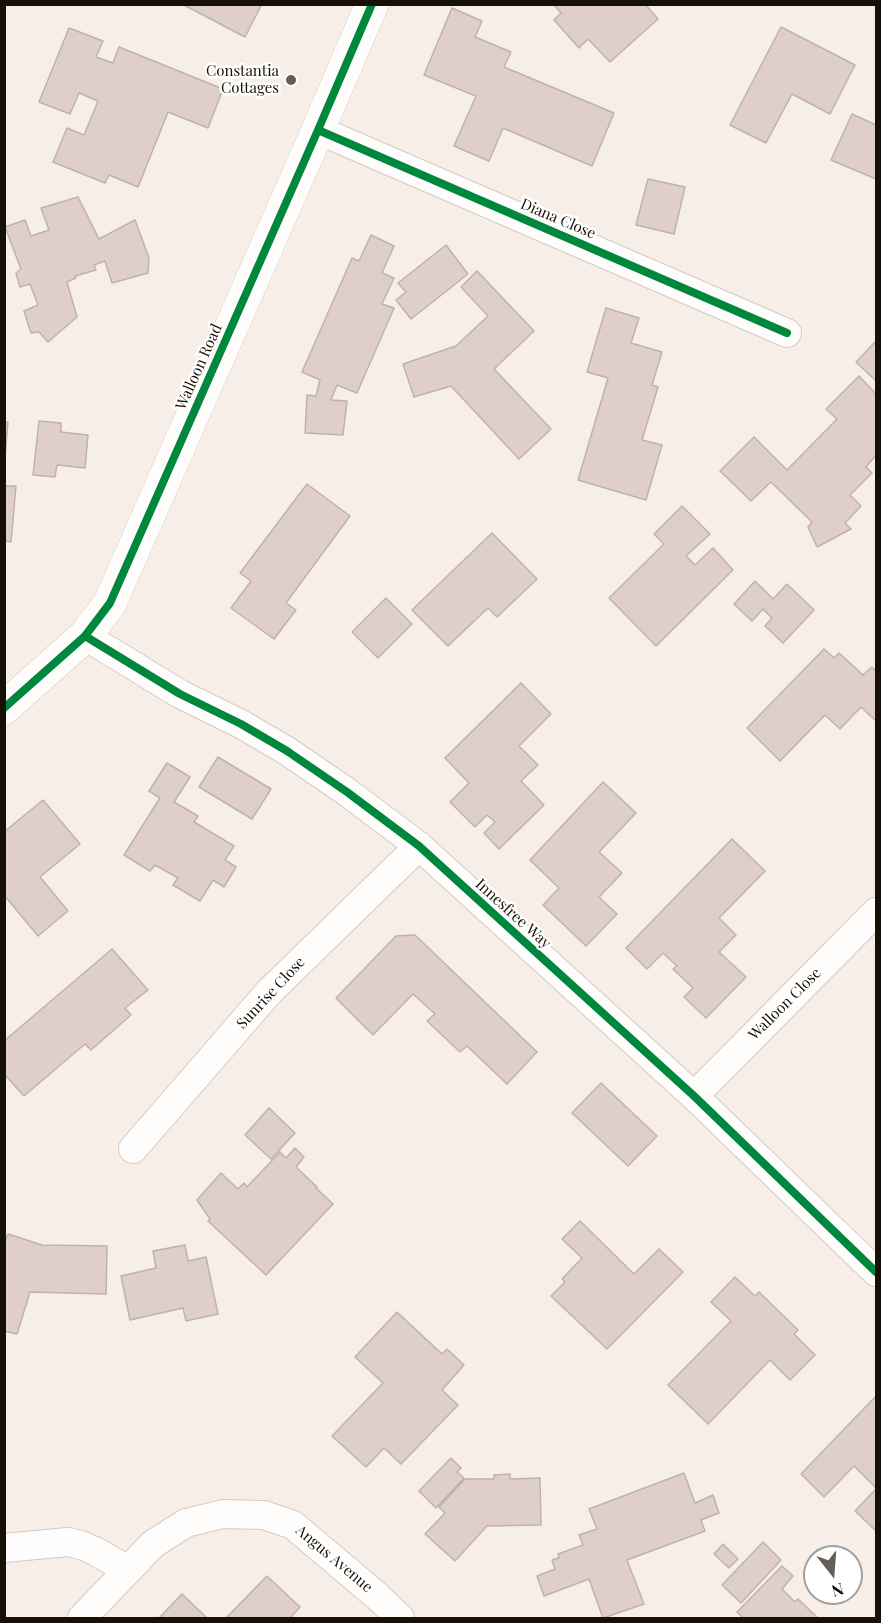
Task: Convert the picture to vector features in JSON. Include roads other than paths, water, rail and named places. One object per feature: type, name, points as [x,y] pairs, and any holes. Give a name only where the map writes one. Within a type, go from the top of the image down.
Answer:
[{"type":"street","name":"Walloon Road","points":[[4,708],[85,636],[110,603],[372,4]]},
{"type":"street","name":"Diana Close","points":[[318,130],[787,333]]},
{"type":"street","name":"Innesfree Way","points":[[85,636],[180,694],[241,724],[287,751],[419,846],[694,1096],[876,1272]]},
{"type":"street","name":"Sunrise Close","points":[[133,1149],[269,992],[419,846]]},
{"type":"street","name":"Walloon Close","points":[[694,1096],[876,912]]},
{"type":"street","name":"Angus Avenue","points":[[82,1618],[153,1544],[186,1523],[223,1514],[264,1515],[293,1525],[400,1618]]},
{"type":"street","points":[[4,1548],[68,1542],[95,1551],[128,1570]]},
{"type":"place","name":"Constantia Cottages","points":[[291,80]]}]
